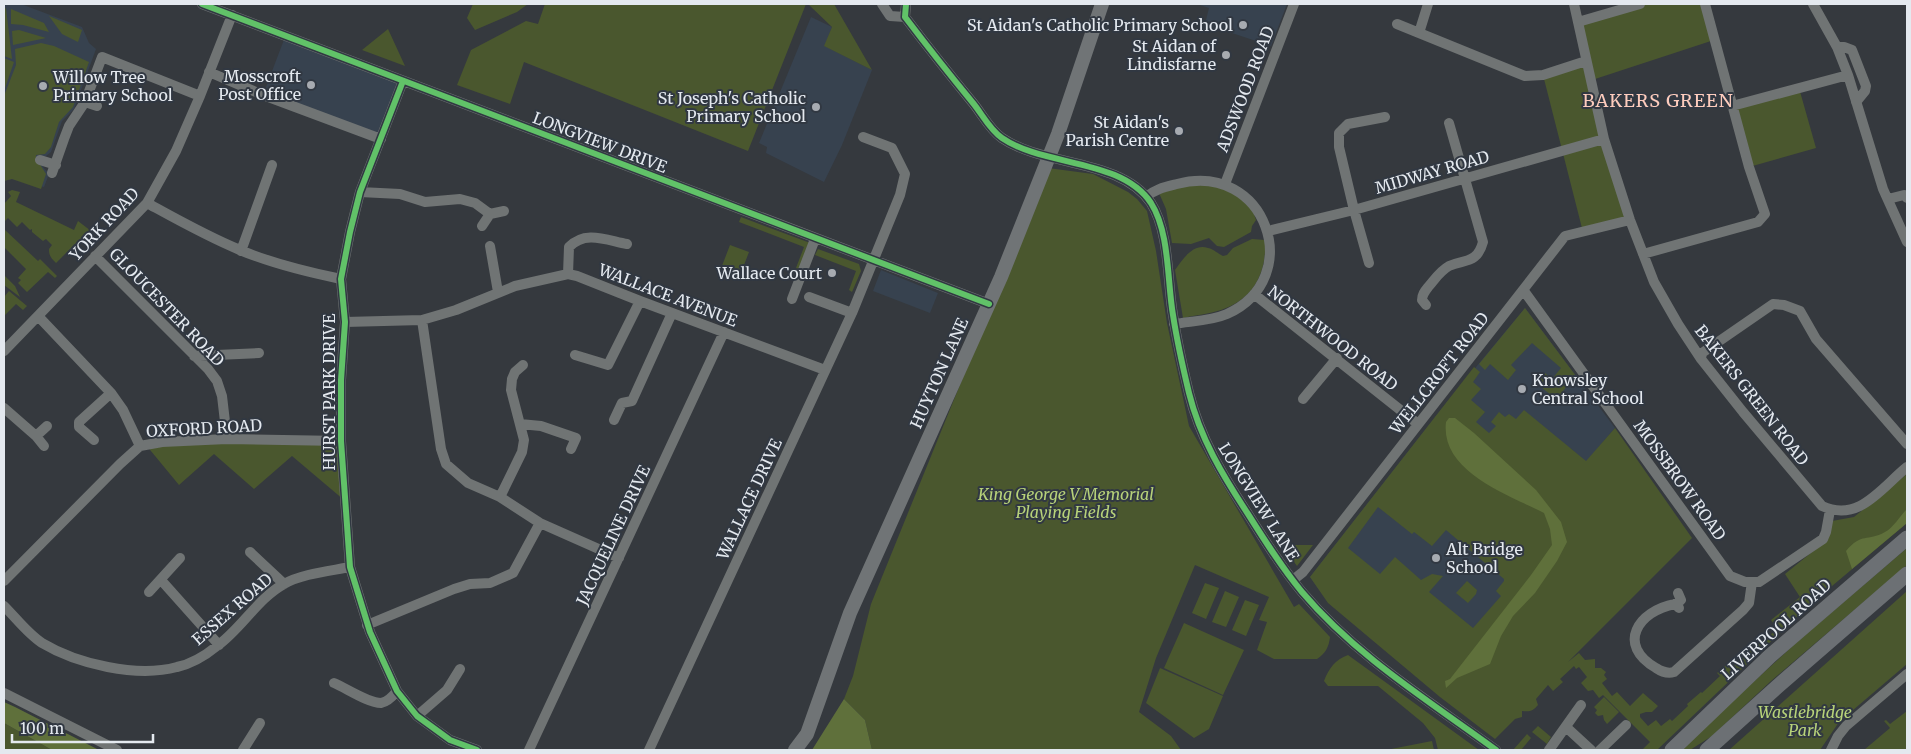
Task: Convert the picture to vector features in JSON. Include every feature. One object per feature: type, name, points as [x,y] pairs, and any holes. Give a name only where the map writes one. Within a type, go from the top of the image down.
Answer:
[{"type":"highway","name":"LIVERPOOL ROAD","points":[[1672,750],[1770,656],[1907,538]]},
{"type":"highway","points":[[1707,750],[1907,574]]},
{"type":"main road","name":"HUYTON LANE","points":[[795,750],[807,734],[850,613],[989,304],[1049,158],[1102,4]]},
{"type":"street","name":"LONGVIEW DRIVE","points":[[202,4],[402,82],[816,239],[875,259],[989,304]]},
{"type":"street","points":[[882,4],[890,16],[905,17],[906,4]]},
{"type":"street","name":"ADSWOOD ROAD","points":[[1225,184],[1294,4]]},
{"type":"street","points":[[1419,33],[1428,4]]},
{"type":"street","name":"BAKERS GREEN ROAD","points":[[1574,4],[1604,139],[1630,220],[1659,290],[1701,359],[1810,493],[1822,506],[1830,510]]},
{"type":"street","points":[[1578,22],[1640,4]]},
{"type":"street","points":[[1643,254],[1758,222],[1765,214],[1749,167],[1705,4]]},
{"type":"street","points":[[1814,4],[1848,75],[1888,199],[1907,242]]},
{"type":"street","name":"YORK ROAD","points":[[4,351],[148,203],[167,169],[200,96],[232,15]]},
{"type":"street","name":"LONGVIEW LANE","points":[[905,17],[998,135],[1049,158],[1108,173],[1129,183],[1146,197],[1154,209],[1162,230],[1174,324],[1189,394],[1202,434],[1234,493],[1304,594],[1348,638],[1382,667],[1496,750]]},
{"type":"street","points":[[1397,24],[1526,76],[1543,74],[1586,61]]},
{"type":"street","points":[[1836,47],[1852,50],[1866,86],[1865,91],[1856,102]]},
{"type":"street","points":[[40,160],[54,169],[69,126],[85,102],[102,57],[200,96]]},
{"type":"street","points":[[209,72],[381,139]]},
{"type":"street","points":[[1732,106],[1848,75]]},
{"type":"street","name":"HURST PARK DRIVE","points":[[402,82],[360,192],[341,279],[345,322],[341,380],[341,441],[350,567],[367,625],[397,691],[417,716],[450,740],[477,750]]},
{"type":"street","points":[[85,102],[97,106]]},
{"type":"street","points":[[1369,263],[1370,251],[1354,210],[1339,147],[1339,134],[1348,124],[1385,118]]},
{"type":"street","points":[[1420,302],[1422,295],[1438,274],[1449,266],[1470,260],[1481,250],[1482,238],[1449,123]]},
{"type":"street","points":[[874,130],[875,142]]},
{"type":"street","name":"WALLACE DRIVE","points":[[649,750],[852,314],[905,178],[899,159],[892,148],[863,137]]},
{"type":"street","name":"MIDWAY ROAD","points":[[1268,231],[1354,210],[1604,139]]},
{"type":"street","points":[[240,250],[272,165]]},
{"type":"street","points":[[1146,197],[1157,189],[1193,180],[1214,181],[1225,184],[1252,203],[1262,217],[1268,231],[1269,263],[1261,284],[1246,302],[1226,314],[1174,324]]},
{"type":"street","points":[[360,192],[400,194],[425,202],[460,199],[475,203],[490,214]]},
{"type":"street","points":[[1888,199],[1904,195],[1907,198]]},
{"type":"street","points":[[148,203],[240,250],[291,268],[341,279]]},
{"type":"street","points":[[482,226],[490,214],[504,211]]},
{"type":"street","name":"WELLCROFT ROAD","points":[[1293,580],[1303,572],[1565,236],[1630,220]]},
{"type":"street","points":[[345,322],[422,320],[456,310],[515,286],[568,274],[569,247],[576,239],[587,236],[627,244]]},
{"type":"street","points":[[792,299],[816,239]]},
{"type":"street","points":[[490,246],[498,292]]},
{"type":"street","name":"GLOUCESTER ROAD","points":[[95,256],[218,381],[222,396],[227,439]]},
{"type":"street","name":"WALLACE AVENUE","points":[[568,274],[825,370]]},
{"type":"street","name":"MOSSBROW ROAD","points":[[1524,291],[1730,576],[1745,582],[1752,582]]},
{"type":"street","name":"NORTHWOOD ROAD","points":[[1254,294],[1418,424]]},
{"type":"street","points":[[809,297],[852,314]]},
{"type":"street","points":[[575,355],[608,366],[640,301]]},
{"type":"street","points":[[1701,359],[1702,353],[1773,304],[1800,310],[1816,339],[1907,444]]},
{"type":"street","points":[[614,420],[622,403],[632,401],[672,313]]},
{"type":"street","points":[[38,316],[111,393],[123,410],[140,446]]},
{"type":"street","points":[[422,320],[441,449],[446,464],[468,483],[500,497],[540,523],[619,558]]},
{"type":"street","name":"JACQUELINE DRIVE","points":[[529,750],[724,332]]},
{"type":"street","points":[[194,356],[259,353]]},
{"type":"street","points":[[1303,399],[1336,358]]},
{"type":"street","points":[[500,497],[522,452],[524,440],[511,390],[514,372],[523,365]]},
{"type":"street","points":[[94,440],[79,427],[79,422],[111,393]]},
{"type":"street","points":[[4,408],[36,436],[44,446]]},
{"type":"street","points":[[520,424],[541,426],[576,438],[571,450]]},
{"type":"street","points":[[36,436],[47,426]]},
{"type":"street","name":"OXFORD ROAD","points":[[4,582],[140,446],[162,442],[227,439],[341,441]]},
{"type":"street","points":[[1678,593],[1682,600],[1677,606],[1655,610],[1649,614],[1635,634],[1636,647],[1645,662],[1668,673],[1674,672],[1748,605],[1752,582],[1759,582],[1823,539],[1830,510],[1842,511],[1863,505],[1907,467]]},
{"type":"street","points":[[367,625],[454,589],[470,584],[490,583],[513,573],[540,523]]},
{"type":"street","points":[[250,552],[284,584]]},
{"type":"street","points":[[149,592],[180,558]]},
{"type":"street","name":"ESSEX ROAD","points":[[4,606],[41,642],[73,658],[110,667],[146,672],[178,667],[199,658],[219,645],[270,595],[284,584],[297,579],[350,567]]},
{"type":"street","points":[[161,580],[219,645]]},
{"type":"street","points":[[417,716],[447,690],[460,669]]},
{"type":"street","points":[[1831,750],[1846,726],[1907,674]]},
{"type":"street","points":[[334,683],[381,703],[391,699],[397,691]]},
{"type":"street","points":[[4,693],[117,750]]},
{"type":"street","points":[[1549,750],[1581,706]]},
{"type":"street","points":[[243,750],[260,723]]},
{"type":"street","points":[[1600,750],[1626,725]]},
{"type":"street","points":[[1566,727],[1591,750]]},
{"type":"street","points":[[1698,750],[1731,728]]},
{"type":"shaded area","name":"Willow Tree Primary School","points":[[4,4],[21,4],[82,27],[89,43],[96,49],[74,109],[62,121],[51,152],[46,156],[40,156],[43,167],[49,174],[44,187],[12,179],[4,181]]},
{"type":"shaded area","name":"St Aidan's Catholic Primary School","points":[[1197,4],[1287,4],[1271,46],[1205,24],[1209,8]]},
{"type":"shaded area","name":"St Joseph's Catholic Primary School","points":[[811,17],[832,27],[825,46],[872,70],[842,145],[824,182],[766,153],[767,147],[759,143]]},
{"type":"shaded area","points":[[285,37],[403,81],[381,139],[263,95]]},
{"type":"shaded area","points":[[881,270],[938,293],[930,313],[873,291]]},
{"type":"shaded area","name":"Alt Bridge School","points":[[1525,308],[1615,428],[1586,462],[1570,448],[1562,540],[1477,649],[1328,602],[1310,577],[1447,402]]},
{"type":"green space","points":[[473,4],[528,4],[517,12],[475,30],[467,18]]},
{"type":"green space","points":[[545,4],[806,4],[748,151],[524,62],[510,104],[457,85],[471,50],[526,21],[538,24]]},
{"type":"green space","points":[[808,4],[834,4],[872,70],[824,46],[832,27]]},
{"type":"green space","points":[[1640,4],[1705,4],[1714,40],[1592,80],[1630,220],[1583,232],[1543,75],[1586,61],[1578,22]]},
{"type":"green space","points":[[6,8],[12,59],[4,56],[4,9]]},
{"type":"green space","points":[[11,9],[44,23],[49,32],[11,24]]},
{"type":"green space","points":[[49,16],[82,30],[78,42],[62,34]]},
{"type":"green space","points":[[388,29],[405,66],[362,50]]},
{"type":"green space","points":[[19,30],[46,38],[13,45],[12,31]]},
{"type":"green space","name":"Willow Tree Primary School","points":[[41,43],[54,46],[89,62],[73,107],[59,122],[51,147],[45,154],[36,155],[46,174],[41,189],[12,179],[4,181],[4,96],[16,65],[15,49]]},
{"type":"green space","points":[[4,58],[14,62],[4,91]]},
{"type":"green space","points":[[1799,88],[1816,148],[1749,167],[1732,106]]},
{"type":"green space","name":"King George V Memorial Playing Fields","points":[[1048,168],[1093,174],[1128,192],[1147,211],[1156,251],[1167,323],[1189,426],[1294,607],[1299,604],[1330,637],[1329,644],[1317,659],[1274,659],[1257,650],[1267,622],[1259,620],[1269,597],[1195,565],[1156,658],[1139,712],[1171,736],[1181,750],[872,750],[865,720],[844,699],[853,676],[871,604]]},
{"type":"green space","points":[[1195,183],[1227,188],[1252,208],[1256,220],[1251,232],[1224,247],[1217,246],[1209,238],[1191,244],[1172,243],[1166,209],[1159,193]]},
{"type":"green space","points":[[12,190],[20,192],[16,202],[74,230],[78,221],[91,231],[94,236],[86,244],[80,239],[56,263],[49,253],[52,245],[46,239],[43,241],[32,232],[32,229],[30,230],[22,222],[17,227],[8,218],[4,222],[4,204],[11,196],[8,192]]},
{"type":"green space","points":[[741,217],[813,244],[801,270],[796,268],[804,247],[739,222]]},
{"type":"green space","points":[[4,229],[57,276],[55,278],[48,272],[27,292],[18,283],[21,280],[18,278],[26,269],[4,247]]},
{"type":"green space","points":[[1252,239],[1265,240],[1265,252],[1261,273],[1250,291],[1242,299],[1221,310],[1183,318],[1175,270],[1185,257],[1193,250],[1203,247],[1212,249],[1223,256],[1227,255],[1233,248]]},
{"type":"green space","points":[[730,245],[749,252],[739,278],[720,271]]},
{"type":"green space","points":[[818,249],[859,264],[861,271],[852,292],[849,290],[856,271],[815,255]]},
{"type":"green space","points":[[4,275],[15,286],[20,297],[4,285]]},
{"type":"green space","points":[[9,291],[27,306],[23,310],[16,304],[4,316],[4,297]]},
{"type":"green space","points":[[1525,308],[1576,376],[1556,399],[1536,383],[1545,373],[1552,379],[1561,368],[1532,343],[1511,365],[1516,370],[1508,380],[1490,364],[1485,370],[1479,364]]},
{"type":"green space","points":[[1474,367],[1480,372],[1473,382],[1481,389],[1471,400],[1485,412],[1476,422],[1489,433],[1496,426],[1491,422],[1499,412],[1505,417],[1509,414],[1516,419],[1524,410],[1586,461],[1615,428],[1692,538],[1568,662],[1579,653],[1585,660],[1595,659],[1595,668],[1601,668],[1606,672],[1604,675],[1607,679],[1602,683],[1612,696],[1617,692],[1630,706],[1643,693],[1658,706],[1652,712],[1640,714],[1640,717],[1648,726],[1656,720],[1661,726],[1670,719],[1672,721],[1688,706],[1687,704],[1720,676],[1717,673],[1730,662],[1733,665],[1750,651],[1746,647],[1751,642],[1755,646],[1774,632],[1773,630],[1776,627],[1771,620],[1800,597],[1785,574],[1828,539],[1832,521],[1854,517],[1907,474],[1907,523],[1807,607],[1657,750],[1642,750],[1650,742],[1603,695],[1599,698],[1593,690],[1588,691],[1581,683],[1587,677],[1579,667],[1576,669],[1574,666],[1560,679],[1563,682],[1553,691],[1548,685],[1536,699],[1538,705],[1535,709],[1522,711],[1522,717],[1515,719],[1495,739],[1440,697],[1328,603],[1310,577]],"holes":[[[1378,507],[1412,534],[1414,532],[1432,546],[1446,530],[1504,579],[1496,591],[1501,596],[1473,628],[1429,592],[1443,576],[1432,574],[1421,580],[1395,557],[1380,574],[1348,548]]]},
{"type":"green space","points":[[1449,418],[1455,418],[1474,433],[1536,490],[1561,522],[1567,542],[1557,561],[1535,593],[1513,616],[1501,636],[1490,664],[1457,678],[1446,688],[1445,681],[1450,679],[1552,545],[1550,529],[1544,513],[1480,480],[1465,468],[1454,455],[1447,440],[1446,422]]},
{"type":"green space","points":[[341,441],[344,500],[292,456],[254,489],[214,454],[179,485],[146,445]]},
{"type":"green space","points":[[1907,509],[1907,523],[1852,569],[1846,551],[1856,541],[1879,535],[1888,530]]},
{"type":"green space","points":[[1282,545],[1313,545],[1297,566]]},
{"type":"green space","points":[[1907,548],[1907,565],[1771,681],[1712,736],[1690,750],[1679,750],[1796,643]]},
{"type":"green space","points":[[1467,581],[1477,590],[1468,603],[1456,593]]},
{"type":"green space","points":[[1205,583],[1219,588],[1206,619],[1192,613]]},
{"type":"green space","points":[[1225,591],[1239,597],[1226,627],[1212,622]]},
{"type":"green space","name":"Wastlebridge Park","points":[[1907,591],[1907,664],[1839,722],[1820,750],[1729,750]]},
{"type":"green space","points":[[1245,600],[1259,605],[1246,636],[1232,630]]},
{"type":"green space","points":[[1184,623],[1244,650],[1223,695],[1164,668]]},
{"type":"green space","points":[[1348,655],[1479,750],[1438,750],[1435,738],[1423,723],[1378,686],[1328,686],[1324,681],[1330,668],[1339,659]]},
{"type":"green space","points":[[1160,668],[1223,696],[1209,729],[1194,738],[1146,703]]},
{"type":"green space","points":[[1604,697],[1619,712],[1607,724],[1603,715],[1598,716],[1595,713],[1597,710],[1594,707]]},
{"type":"green space","points":[[844,699],[865,720],[872,750],[812,750]]},
{"type":"green space","points":[[4,702],[99,750],[52,750],[4,723]]},
{"type":"green space","points":[[1907,711],[1907,750],[1864,750],[1890,728],[1884,721],[1886,720],[1890,724]]},
{"type":"green space","points":[[4,723],[52,750],[4,750]]},
{"type":"green space","points":[[1538,726],[1551,737],[1547,744],[1532,732]]},
{"type":"green space","points":[[1527,734],[1531,738],[1521,750],[1513,750]]},
{"type":"green space","points":[[1432,741],[1434,750],[1386,750]]},
{"type":"cycle path","points":[[202,4],[989,304]]},
{"type":"cycle path","points":[[906,4],[905,17],[998,135],[1019,147],[1039,154],[1102,170],[1121,178],[1138,188],[1151,203],[1162,228],[1175,325],[1194,410],[1213,456],[1239,500],[1288,573],[1323,615],[1394,677],[1496,750]]},
{"type":"cycle path","points":[[403,81],[360,192],[341,279],[345,322],[341,380],[341,441],[350,567],[370,632],[397,691],[417,716],[450,740],[477,750]]},
{"type":"place","name":"St Aidan's Catholic Primary School","points":[[1243,25]]},
{"type":"place","name":"St Aidan of Lindisfarne","points":[[1226,55]]},
{"type":"place","name":"Mosscroft Post Office","points":[[311,85]]},
{"type":"place","name":"Willow Tree Primary School","points":[[43,86]]},
{"type":"place","name":"St Joseph's Catholic Primary School","points":[[816,107]]},
{"type":"place","name":"St Aidan's Parish Centre","points":[[1179,131]]},
{"type":"place","name":"Wallace Court","points":[[832,273]]},
{"type":"place","name":"Knowsley Central School","points":[[1522,389]]},
{"type":"place","name":"Alt Bridge School","points":[[1436,558]]},
{"type":"district","name":"BAKERS GREEN","points":[[1658,100]]}]
